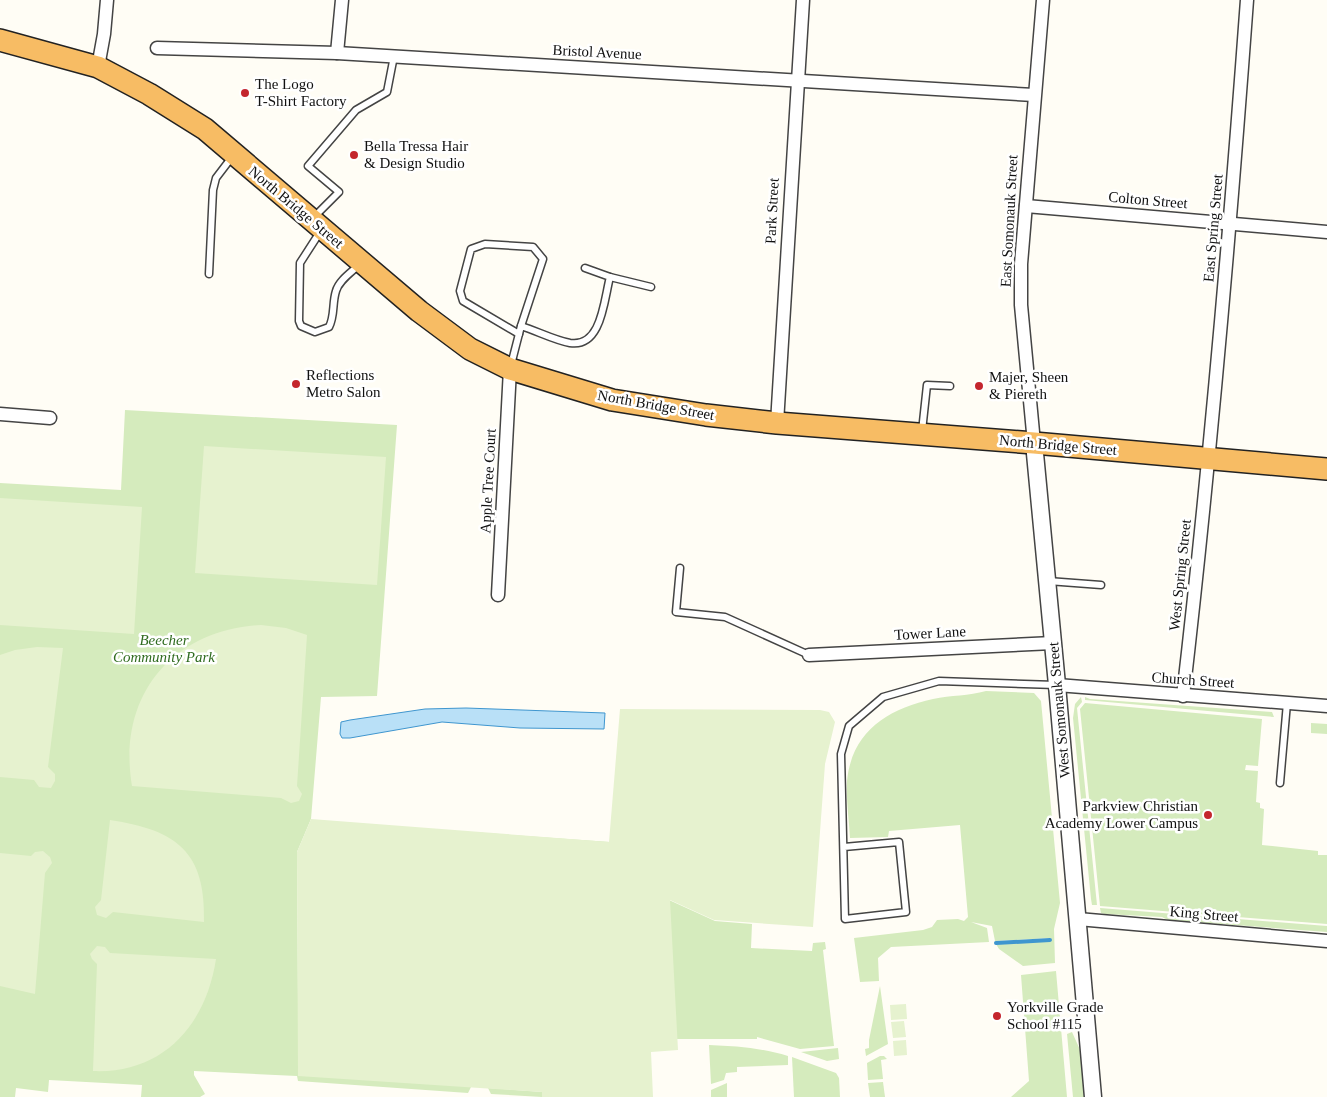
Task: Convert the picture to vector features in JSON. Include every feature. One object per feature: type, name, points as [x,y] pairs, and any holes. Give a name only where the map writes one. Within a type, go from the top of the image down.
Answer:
[{"type":"highway","name":"North Bridge Street","points":[[3,39],[98,67],[149,94],[205,129],[419,311],[470,349],[510,369],[612,400],[777,424],[1034,443],[1327,469]]},
{"type":"street","points":[[98,67],[104,34],[107,0]]},
{"type":"street","points":[[336,53],[342,0]]},
{"type":"street","name":"Park Street","points":[[777,424],[803,0]]},
{"type":"street","name":"East Somonauk Street","points":[[1034,443],[1021,305],[1034,95],[1043,0]]},
{"type":"street","name":"East Spring Street","points":[[1209,458],[1230,224],[1247,0]]},
{"type":"street","name":"Bristol Avenue","points":[[158,48],[394,56],[797,79],[1034,95]]},
{"type":"street","name":"Colton Street","points":[[1026,206],[1327,232]]},
{"type":"street","name":"Apple Tree Court","points":[[498,595],[510,369]]},
{"type":"street","points":[[0,414],[50,418]]},
{"type":"street","name":"West Somonauk Street","points":[[1034,443],[1093,1097]]},
{"type":"street","name":"West Spring Street","points":[[1182,696],[1209,458]]},
{"type":"street","name":"Tower Lane","points":[[809,655],[1053,643]]},
{"type":"street","name":"Church Street","points":[[1057,685],[1327,706]]},
{"type":"street","name":"King Street","points":[[1078,919],[1327,941]]},
{"type":"lane","points":[[362,263],[338,285],[329,327],[316,332],[301,326],[299,321],[300,263],[317,224],[338,192],[308,166],[356,110],[387,92],[394,56]]},
{"type":"lane","points":[[209,274],[213,190],[216,178],[234,154]]},
{"type":"lane","points":[[510,369],[519,334],[521,326],[543,259],[533,247],[485,244],[471,249],[460,291],[463,301],[519,334]]},
{"type":"lane","points":[[585,268],[610,277],[651,287]]},
{"type":"lane","points":[[521,326],[571,343],[587,340],[597,330],[610,277]]},
{"type":"lane","points":[[922,434],[926,385],[950,386]]},
{"type":"lane","points":[[680,568],[676,612],[725,617],[809,655]]},
{"type":"lane","points":[[1047,581],[1101,585]]},
{"type":"lane","points":[[844,847],[899,842],[906,912],[845,919],[841,754],[849,726],[883,697],[940,681],[1057,685]]},
{"type":"lane","points":[[1280,783],[1287,702]]},
{"type":"green space","name":"Beecher Community Park","points":[[125,410],[397,425],[377,696],[321,697],[311,819],[297,852],[298,1000],[465,1064],[464,1086],[471,1087],[468,1093],[298,1081],[297,1076],[194,1071],[194,1075],[205,1094],[200,1097],[141,1097],[142,1085],[49,1080],[48,1092],[16,1088],[15,1097],[0,1097],[0,483],[121,490]]},
{"type":"green space","points":[[204,446],[386,457],[377,585],[195,573]]},
{"type":"green space","points":[[0,498],[142,507],[134,634],[0,625]]},
{"type":"green space","points":[[261,625],[286,628],[307,635],[297,786],[302,794],[299,801],[291,803],[281,798],[132,786],[130,754],[133,724],[142,697],[157,674],[177,655],[201,640],[229,630]]},
{"type":"green space","points":[[37,647],[63,648],[48,767],[55,774],[55,781],[51,788],[39,787],[34,780],[0,777],[0,655],[15,650]]},
{"type":"green space","points":[[986,691],[1034,693],[1041,701],[1060,903],[1054,929],[1055,963],[1023,966],[999,949],[996,944],[1051,941],[1051,938],[995,941],[992,926],[971,922],[987,928],[989,942],[891,947],[878,958],[879,981],[860,982],[854,938],[923,930],[932,927],[937,920],[958,919],[964,921],[968,917],[960,825],[889,831],[888,837],[850,838],[847,781],[850,764],[856,748],[875,725],[901,709],[933,699]]},
{"type":"green space","points":[[1081,697],[1082,702],[1077,708],[1097,905],[1092,905],[1091,899],[1073,718],[1075,704]]},
{"type":"green space","points":[[1085,697],[1090,699],[1272,712],[1274,717],[1085,700]]},
{"type":"green space","name":"Parkview Christian Academy Lower Campus","points":[[1085,703],[1262,719],[1258,766],[1246,765],[1245,770],[1258,771],[1256,802],[1260,803],[1260,808],[1264,809],[1262,845],[1318,851],[1318,855],[1327,855],[1327,924],[1100,906],[1080,709]]},
{"type":"green space","points":[[620,709],[820,710],[829,712],[835,722],[825,764],[813,927],[714,920],[670,900],[678,1050],[651,1052],[653,1097],[542,1097],[542,1092],[298,1076],[297,852],[311,819],[609,842]]},
{"type":"green space","points":[[1311,723],[1327,724],[1327,734],[1311,733]]},
{"type":"green space","points":[[110,820],[153,830],[170,838],[183,849],[193,862],[200,878],[204,922],[113,912],[106,918],[97,915],[95,907],[101,900]]},
{"type":"green space","points":[[443,830],[610,842],[669,900],[715,921],[752,924],[751,948],[812,951],[813,943],[825,942],[826,949],[823,950],[834,1046],[800,1049],[757,1037],[757,1039],[677,1039]]},
{"type":"green space","points":[[43,851],[50,857],[52,863],[45,873],[35,994],[0,986],[0,853],[31,856],[35,852]]},
{"type":"green space","points":[[1100,908],[1327,926],[1327,932],[1168,920],[1162,917],[1105,914],[1101,913]]},
{"type":"green space","points":[[97,946],[105,947],[110,953],[216,959],[211,983],[202,1005],[191,1024],[177,1041],[160,1054],[140,1064],[118,1070],[93,1071],[97,964],[90,954]]},
{"type":"green space","points":[[1056,971],[1067,1097],[1011,1097],[1029,1081],[1021,975]]},
{"type":"green space","points":[[880,986],[888,1044],[866,1056],[865,1049],[869,1048]]},
{"type":"green space","points":[[906,1004],[907,1019],[891,1020],[890,1005]]},
{"type":"green space","points":[[904,1021],[906,1037],[893,1038],[891,1022]]},
{"type":"green space","points":[[1072,1032],[1081,1052],[1085,1097],[1073,1097],[1067,1034]]},
{"type":"green space","points":[[906,1040],[907,1055],[894,1056],[893,1041]]},
{"type":"green space","points":[[709,1045],[749,1048],[778,1053],[788,1056],[788,1065],[737,1067],[737,1072],[726,1073],[724,1080],[711,1084]]},
{"type":"green space","points":[[838,1048],[839,1059],[827,1061],[801,1052]]},
{"type":"green space","points":[[880,1056],[884,1056],[887,1059],[881,1060],[883,1079],[868,1080],[867,1063]]},
{"type":"green space","points":[[792,1057],[836,1073],[839,1078],[840,1097],[794,1097]]},
{"type":"green space","points":[[883,1082],[885,1097],[870,1097],[868,1083]]},
{"type":"green space","points":[[727,1083],[727,1097],[711,1097],[711,1090]]},
{"type":"green space","points":[[488,1088],[543,1092],[542,1097],[491,1094]]},
{"type":"water","points":[[466,708],[605,713],[604,729],[520,728],[442,722],[350,738],[342,738],[340,734],[341,722],[350,720],[425,709]]},
{"type":"waterway","points":[[996,943],[1050,940]]},
{"type":"place","name":"The Logo T-Shirt Factory","points":[[245,93]]},
{"type":"place","name":"Bella Tressa Hair & Design Studio","points":[[354,155]]},
{"type":"place","name":"Reflections Metro Salon","points":[[296,384]]},
{"type":"place","name":"Majer, Sheen & Piereth","points":[[979,386]]},
{"type":"place","name":"Parkview Christian Academy Lower Campus","points":[[1208,815]]},
{"type":"place","name":"Yorkville Grade School #115","points":[[997,1016]]}]
